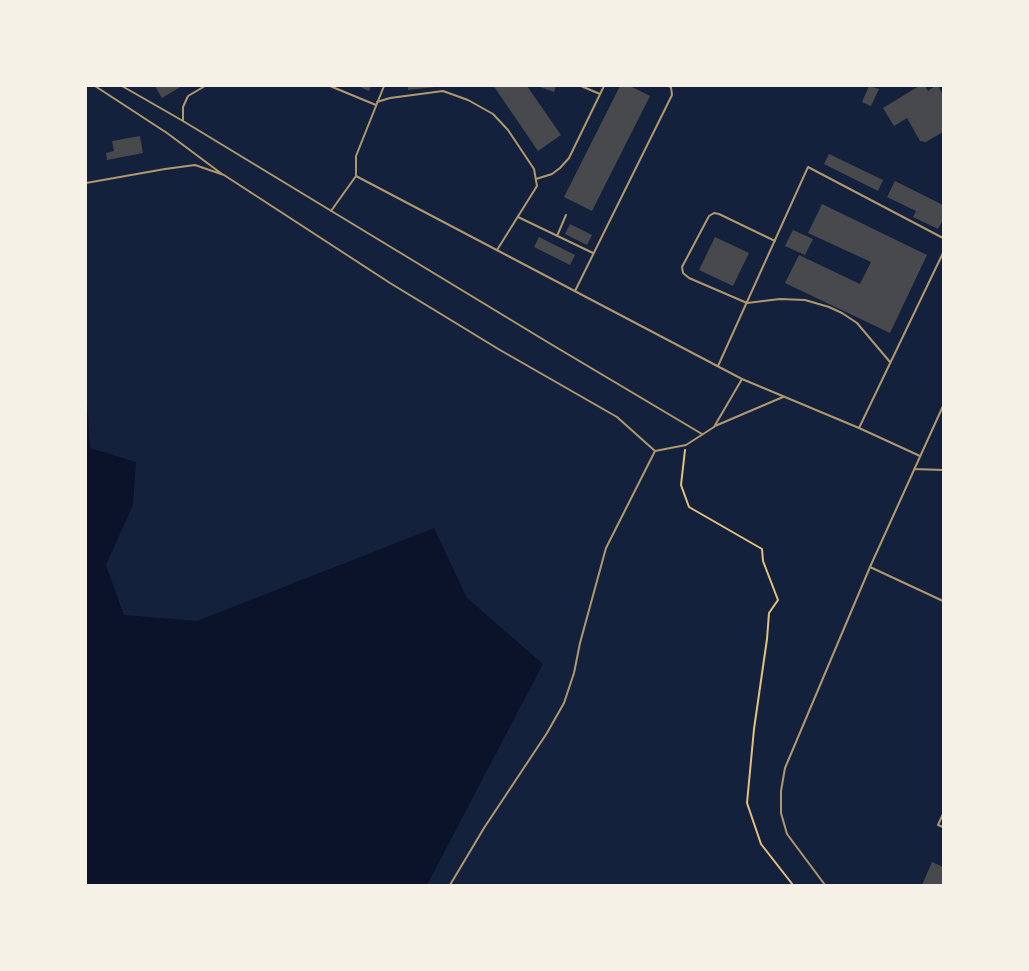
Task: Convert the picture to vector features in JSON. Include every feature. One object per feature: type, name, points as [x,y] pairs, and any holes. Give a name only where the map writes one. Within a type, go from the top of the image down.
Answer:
[{"type":"lane","points":[[95,86],[167,133],[224,176],[396,287],[500,350],[617,417],[656,451]]},
{"type":"lane","points":[[122,86],[183,121],[702,434]]},
{"type":"lane","points":[[183,121],[183,107],[188,96],[205,86]]},
{"type":"lane","points":[[330,86],[376,105]]},
{"type":"lane","points":[[331,211],[356,176],[356,156],[384,86]]},
{"type":"lane","points":[[581,86],[600,94]]},
{"type":"lane","points":[[536,179],[546,177],[556,171],[569,158],[604,86]]},
{"type":"lane","points":[[575,291],[672,95],[671,87],[668,86]]},
{"type":"lane","points":[[377,102],[390,98],[443,91],[468,100],[494,114],[503,125],[534,169],[537,186],[497,250]]},
{"type":"lane","points":[[86,183],[165,168],[195,165],[224,176]]},
{"type":"lane","points":[[718,366],[808,167],[943,238]]},
{"type":"lane","points":[[356,176],[742,379],[859,428],[920,456]]},
{"type":"lane","points":[[775,241],[714,213],[709,216],[682,267],[683,273],[688,278],[746,303],[780,299],[804,300],[829,307],[842,313],[857,323],[890,362]]},
{"type":"lane","points":[[557,236],[566,214]]},
{"type":"lane","points":[[518,217],[593,253]]},
{"type":"lane","points":[[859,428],[943,253]]},
{"type":"lane","points":[[714,427],[742,379]]},
{"type":"lane","points":[[656,451],[686,445],[714,427],[784,397]]},
{"type":"lane","points":[[825,885],[787,834],[781,813],[781,791],[785,768],[870,567],[943,406]]},
{"type":"lane","points":[[450,885],[484,828],[547,733],[564,703],[574,673],[580,643],[606,548],[656,451]]},
{"type":"lane","points":[[914,469],[943,470]]},
{"type":"lane","points":[[870,567],[943,601]]},
{"type":"lane","points":[[943,814],[938,825],[943,827]]},
{"type":"path","points":[[686,445],[681,485],[689,507],[762,549],[763,561],[778,600],[769,613],[767,639],[754,729],[747,802],[761,844],[793,885]]},
{"type":"water","points":[[86,387],[90,448],[136,462],[133,505],[106,565],[124,615],[197,621],[434,528],[467,598],[543,664],[427,885],[86,885]]},
{"type":"building","points":[[155,86],[182,86],[162,98]]},
{"type":"building","points":[[358,86],[371,86],[369,91]]},
{"type":"building","points":[[408,86],[435,86],[435,87],[408,90]]},
{"type":"building","points":[[491,86],[527,86],[561,135],[538,151],[495,88]]},
{"type":"building","points":[[537,86],[556,86],[554,92]]},
{"type":"building","points":[[620,86],[630,86],[650,96],[592,211],[564,197]]},
{"type":"building","points":[[869,86],[879,89],[871,106],[862,102]]},
{"type":"building","points":[[919,86],[925,86],[928,91],[935,86],[938,86],[943,95],[943,132],[926,142],[920,141],[907,118],[894,126],[883,108]]},
{"type":"building","points":[[140,136],[143,153],[107,160],[106,153],[114,151],[112,141]]},
{"type":"building","points":[[829,154],[883,180],[878,191],[824,164]]},
{"type":"building","points":[[895,181],[943,205],[943,220],[938,229],[913,217],[916,211],[887,197]]},
{"type":"building","points":[[822,204],[927,255],[890,333],[785,283],[799,255],[860,284],[871,262],[808,233]]},
{"type":"building","points":[[570,224],[592,235],[587,245],[565,234]]},
{"type":"building","points":[[793,230],[813,239],[805,255],[785,246]]},
{"type":"building","points":[[539,237],[575,255],[570,265],[534,247]]},
{"type":"building","points":[[715,237],[749,253],[733,286],[699,270]]},
{"type":"building","points":[[932,862],[943,867],[943,885],[922,885]]}]
